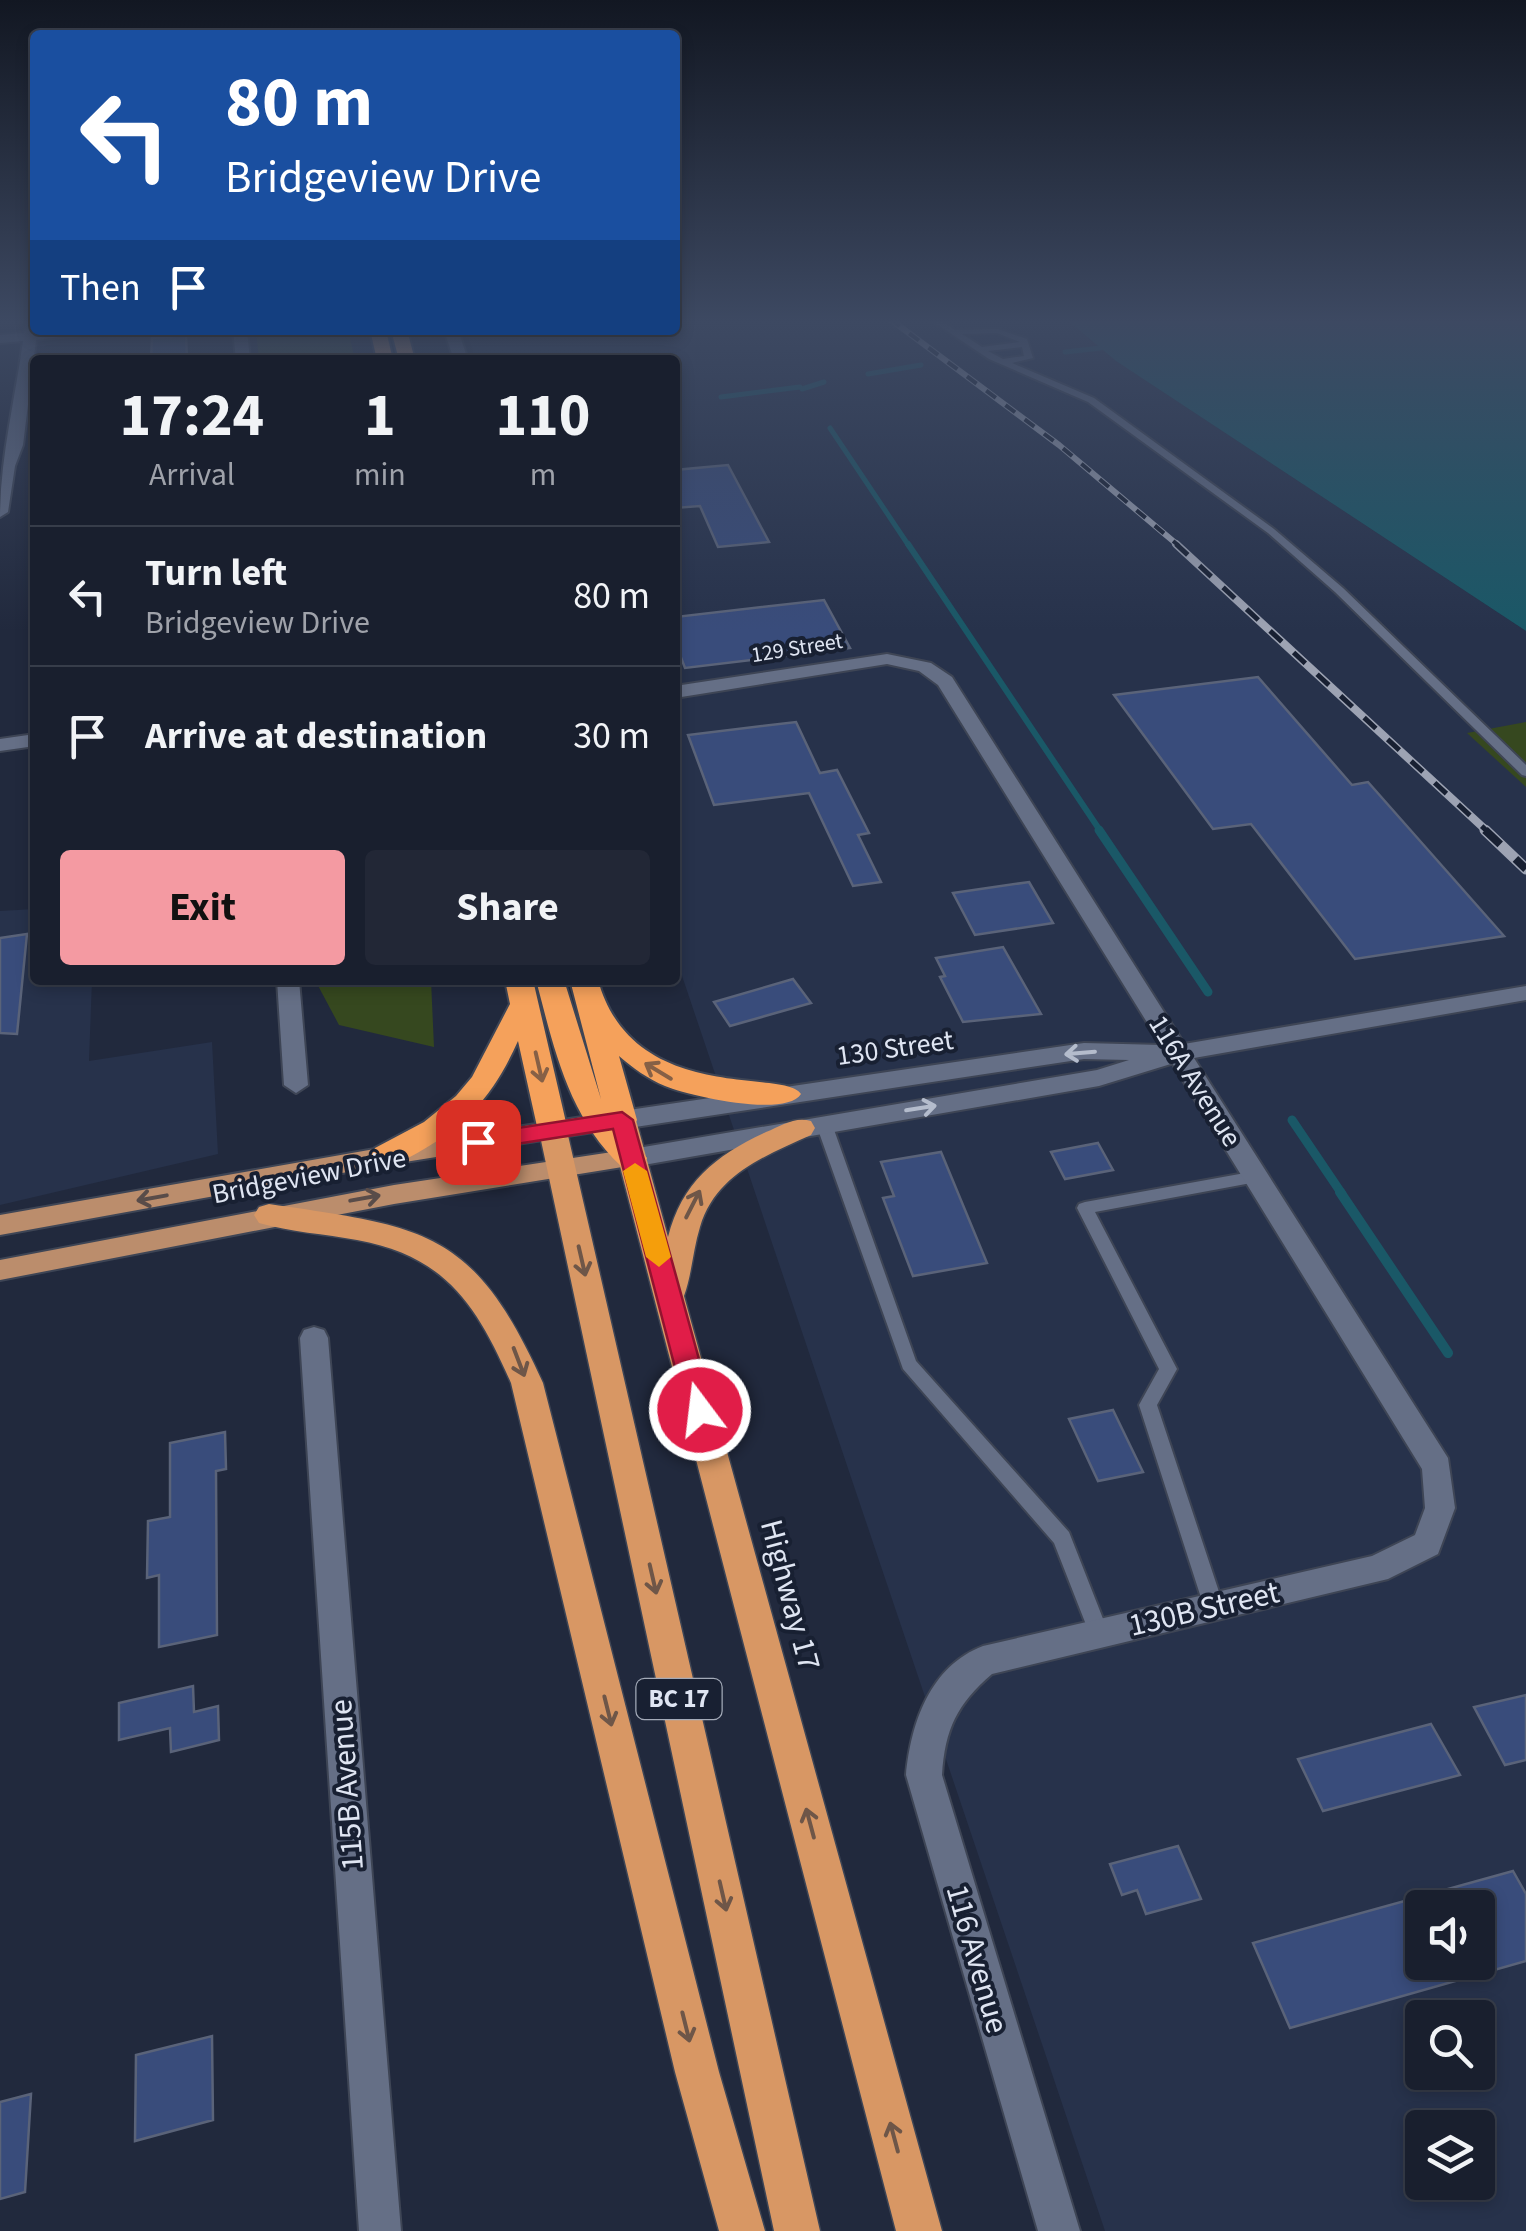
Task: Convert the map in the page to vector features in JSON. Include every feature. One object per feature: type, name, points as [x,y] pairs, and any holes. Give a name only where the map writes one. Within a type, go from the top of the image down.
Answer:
[{"type":"highway","points":[[552,985],[609,1122],[632,1158]]},
{"type":"highway","points":[[386,1156],[439,1126],[476,1093],[522,992]]},
{"type":"highway","name":"BC 17","points":[[522,992],[798,2231]]},
{"type":"highway","points":[[588,994],[609,1122]]},
{"type":"highway","points":[[588,994],[621,1048],[672,1080],[728,1094],[786,1094]]},
{"type":"highway","points":[[670,1298],[686,1218],[703,1186],[735,1157],[813,1126]]},
{"type":"highway","name":"Highway 17","points":[[632,1158],[919,2231]]},
{"type":"highway","points":[[269,1215],[358,1228],[420,1244],[444,1256],[482,1294],[512,1343],[528,1383],[697,2072],[742,2231]]},
{"type":"main road","name":"Bridgeview Drive","points":[[0,1270],[269,1215],[557,1148],[609,1122]]},
{"type":"main road","name":"Bridgeview Drive","points":[[0,1225],[386,1156],[557,1148],[632,1158]]},
{"type":"street","points":[[0,512],[13,423]]},
{"type":"street","name":"129 Street","points":[[680,691],[887,659],[925,667]]},
{"type":"street","name":"116A Avenue","points":[[925,667],[953,692],[1437,1468],[1440,1508]]},
{"type":"street","points":[[0,746],[30,741]]},
{"type":"street","points":[[288,985],[296,1085]]},
{"type":"street","name":"130 Street","points":[[632,1158],[1100,1078],[1178,1053],[1526,993]]},
{"type":"street","name":"130 Street","points":[[609,1122],[1084,1051],[1178,1053]]},
{"type":"street","name":"115B Avenue","points":[[314,1338],[380,2231]]},
{"type":"street","name":"130B Street","points":[[948,1688],[984,1662],[1377,1569],[1427,1544],[1440,1508]]},
{"type":"street","name":"116 Avenue","points":[[948,1688],[926,1734],[924,1775],[1059,2231]]},
{"type":"lane","points":[[1124,423],[1270,531],[1350,600],[1526,772]]},
{"type":"lane","points":[[813,1126],[909,1364],[1062,1538],[1099,1634]]},
{"type":"lane","points":[[1214,1607],[1148,1405],[1168,1369],[1084,1208],[1256,1178]]},
{"type":"shaded area","points":[[680,423],[1210,423],[1526,631],[1526,2231],[1105,2231],[680,970]]},
{"type":"shaded area","points":[[1210,423],[1526,423],[1526,631]]},
{"type":"shaded area","points":[[30,909],[30,985],[92,985],[89,1061],[212,1042],[218,1154],[0,1205],[0,911]]},
{"type":"green space","points":[[1526,722],[1526,787],[1467,733]]},
{"type":"green space","points":[[318,985],[431,985],[434,1047],[339,1025]]},
{"type":"building","points":[[728,465],[769,542],[718,547],[700,506],[680,508],[680,470]]},
{"type":"building","points":[[824,600],[850,648],[685,668],[680,655],[680,616]]},
{"type":"building","points":[[1258,677],[1352,785],[1368,782],[1504,936],[1355,959],[1251,824],[1213,829],[1114,695]]},
{"type":"building","points":[[796,722],[820,773],[837,770],[869,833],[858,835],[881,882],[853,886],[809,793],[714,805],[688,735]]},
{"type":"building","points":[[1029,882],[1053,923],[975,935],[953,893]]},
{"type":"building","points":[[27,934],[17,1034],[0,1033],[0,938]]},
{"type":"building","points":[[1003,947],[1041,1014],[963,1022],[940,977],[945,976],[936,958]]},
{"type":"building","points":[[793,979],[811,1003],[730,1026],[714,1002]]},
{"type":"building","points":[[1098,1143],[1113,1170],[1065,1179],[1051,1152]]},
{"type":"building","points":[[941,1152],[987,1263],[913,1276],[883,1198],[894,1196],[881,1162]]},
{"type":"building","points":[[1113,1410],[1143,1472],[1098,1481],[1069,1419]]},
{"type":"building","points":[[225,1432],[226,1469],[216,1471],[217,1635],[159,1647],[159,1575],[147,1578],[148,1521],[170,1517],[170,1443]]},
{"type":"building","points":[[193,1686],[194,1712],[218,1706],[219,1740],[171,1752],[170,1728],[119,1740],[119,1703]]},
{"type":"building","points":[[1526,1695],[1526,1760],[1505,1765],[1474,1707]]},
{"type":"building","points":[[1431,1724],[1460,1775],[1323,1811],[1298,1759]]},
{"type":"building","points":[[1178,1846],[1201,1899],[1146,1914],[1137,1890],[1122,1895],[1110,1864]]},
{"type":"building","points":[[1513,1871],[1526,1894],[1526,1961],[1495,1970],[1495,1890],[1444,1890]]},
{"type":"building","points":[[1405,1901],[1405,1980],[1459,1980],[1290,2028],[1253,1943]]},
{"type":"building","points":[[212,2036],[213,2120],[135,2141],[136,2055]]},
{"type":"building","points":[[31,2094],[25,2192],[0,2199],[0,2102]]},
{"type":"waterway","points":[[830,428],[909,546]]},
{"type":"waterway","points":[[908,544],[1101,832]]},
{"type":"waterway","points":[[1099,830],[1208,992]]},
{"type":"waterway","points":[[1292,1120],[1342,1194]]},
{"type":"waterway","points":[[1340,1192],[1448,1353]]},
{"type":"railway","points":[[1030,423],[1179,546]]},
{"type":"railway","points":[[1176,544],[1488,832]]},
{"type":"railway","points":[[1485,830],[1526,869]]},
{"type":"slow traffic","points":[[635,1171],[659,1257]]},
{"type":"route","points":[[478,1142],[622,1120],[700,1410]]}]
